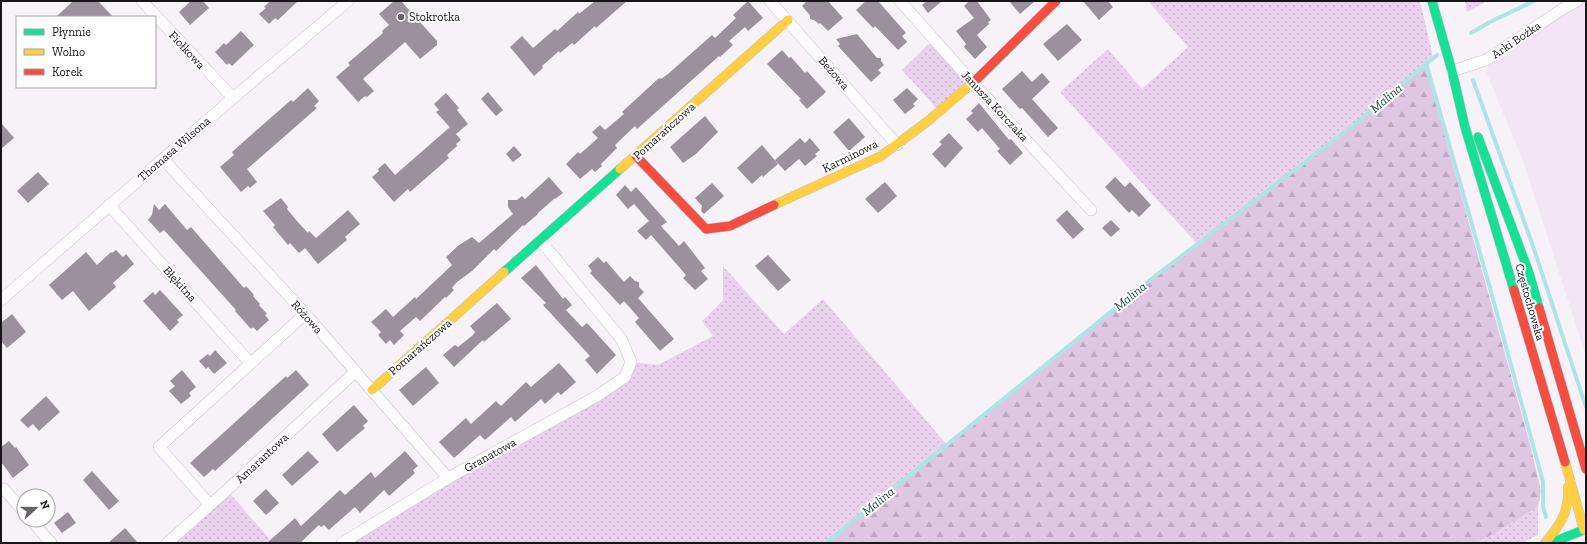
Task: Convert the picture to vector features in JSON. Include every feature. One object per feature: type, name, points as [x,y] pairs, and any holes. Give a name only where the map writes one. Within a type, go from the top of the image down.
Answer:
[{"type":"main road","name":"Karminowa","points":[[636,156],[706,229],[730,226],[881,156],[897,145],[944,109],[973,83],[1056,1]]},
{"type":"main road","name":"Częstochowska","points":[[1432,1],[1452,71],[1465,127],[1575,494],[1585,533]]},
{"type":"main road","name":"Pomarańczowa","points":[[372,390],[788,20]]},
{"type":"main road","name":"Częstochowska","points":[[1452,71],[1529,274],[1586,469]]},
{"type":"main road","points":[[1545,543],[1558,527],[1567,509],[1569,497],[1565,464]]},
{"type":"main road","points":[[1551,543],[1585,533]]},
{"type":"street","name":"Fiołkowa","points":[[142,1],[233,98]]},
{"type":"street","name":"Thomasa Wilsona","points":[[1,300],[233,98],[348,1]]},
{"type":"street","name":"Beżowa","points":[[770,1],[897,145]]},
{"type":"street","name":"Janusza Korczaka","points":[[900,1],[973,83],[1091,210]]},
{"type":"street","name":"Arki Bożka","points":[[1452,71],[1486,60],[1577,1]]},
{"type":"street","name":"Różowa","points":[[163,159],[305,314],[448,478]]},
{"type":"street","name":"Błękitna","points":[[109,205],[250,363]]},
{"type":"street","name":"Granatowa","points":[[342,543],[448,478],[597,396],[625,377],[631,362],[622,340],[541,241]]},
{"type":"street","points":[[210,505],[159,447],[305,314]]},
{"type":"street","name":"Amarantowa","points":[[167,543],[355,372]]},
{"type":"street","points":[[4,489],[16,503]]},
{"type":"street","points":[[38,528],[51,543]]},
{"type":"shaded area","points":[[1148,1],[1420,1],[1433,57],[1355,124],[1197,244],[1060,92],[1108,49],[1142,89],[1188,47]]},
{"type":"shaded area","points":[[1465,1],[1487,1],[1467,12]]},
{"type":"shaded area","points":[[1577,1],[1586,1],[1586,356],[1523,161],[1485,69],[1564,8]]},
{"type":"shaded area","points":[[934,39],[973,83],[940,112],[902,70]]},
{"type":"shaded area","points":[[723,266],[784,334],[823,299],[947,445],[826,543],[342,543],[613,385],[631,362],[658,365],[713,336],[702,321],[723,300]]},
{"type":"shaded area","points":[[227,490],[273,543],[169,543]]},
{"type":"shaded area","points":[[1538,507],[1538,535],[1522,543],[1474,543],[1488,537]]},
{"type":"green space","points":[[1425,64],[1531,448],[1541,491],[1538,507],[1488,537],[1474,543],[826,543],[1150,280],[1355,124]]},
{"type":"building","points":[[73,1],[98,1],[112,16],[57,16]]},
{"type":"building","points":[[191,1],[203,1],[209,8],[190,25],[179,12]]},
{"type":"building","points":[[270,1],[298,1],[278,20],[275,18],[269,24],[259,14],[266,8],[264,7]]},
{"type":"building","points":[[394,1],[401,1],[437,41],[437,45],[420,59],[405,42],[363,79],[374,91],[358,102],[336,77],[350,65],[348,63],[383,33],[382,31],[389,25],[379,14]]},
{"type":"building","points":[[595,1],[627,1],[596,28],[595,26],[574,45],[572,43],[560,53],[559,51],[542,66],[543,68],[534,76],[510,47],[522,36],[533,48],[555,29],[557,31],[578,12],[579,14]]},
{"type":"building","points":[[748,1],[763,18],[748,31],[745,27],[729,41],[733,45],[637,129],[635,126],[615,145],[617,148],[601,164],[602,166],[595,172],[592,169],[580,179],[566,164],[578,152],[580,154],[598,138],[592,132],[600,125],[605,130],[624,114],[622,112],[659,78],[661,79],[668,74],[712,35],[715,38],[736,18],[733,15]]},
{"type":"building","points":[[807,1],[828,1],[843,18],[828,31],[820,23],[819,24],[810,19],[810,15],[802,6]]},
{"type":"building","points":[[866,1],[878,1],[906,33],[902,36],[907,42],[898,50],[875,26],[873,28],[856,10]]},
{"type":"building","points":[[927,1],[942,1],[928,13],[922,5]]},
{"type":"building","points":[[969,1],[977,1],[991,20],[988,22],[989,24],[977,35],[987,47],[975,59],[964,47],[966,44],[956,31],[974,18],[964,6]]},
{"type":"building","points":[[1009,1],[1035,1],[1020,14]]},
{"type":"building","points":[[1083,1],[1108,1],[1113,7],[1099,20]]},
{"type":"building","points":[[1067,24],[1082,40],[1058,61],[1043,44]]},
{"type":"building","points":[[241,31],[254,45],[232,66],[229,63],[227,65],[215,52],[224,43],[226,45]]},
{"type":"building","points":[[857,34],[877,58],[881,58],[884,65],[878,70],[881,73],[871,82],[838,46],[840,44],[836,39]]},
{"type":"building","points":[[782,50],[789,58],[791,57],[805,73],[807,71],[826,92],[807,109],[799,100],[801,99],[767,64]]},
{"type":"building","points":[[1022,71],[1032,82],[1042,73],[1050,82],[1032,99],[1058,128],[1048,137],[1022,108],[1020,109],[1002,89]]},
{"type":"building","points":[[308,88],[319,101],[314,106],[317,108],[247,169],[257,182],[250,188],[248,186],[241,192],[220,167],[234,155],[232,152],[291,100],[293,102]]},
{"type":"building","points":[[907,88],[918,99],[913,104],[915,106],[905,114],[893,100]]},
{"type":"building","points":[[488,92],[503,110],[496,116],[481,99]]},
{"type":"building","points":[[446,93],[459,108],[457,110],[468,124],[456,134],[436,112],[439,110],[434,104]]},
{"type":"building","points":[[979,103],[1009,140],[1011,139],[1023,153],[1010,165],[997,151],[1000,149],[982,128],[978,132],[966,119],[973,113],[971,111]]},
{"type":"building","points":[[705,116],[718,132],[696,154],[683,163],[670,147]]},
{"type":"building","points":[[849,118],[865,137],[849,151],[833,132]]},
{"type":"building","points":[[1,123],[14,138],[1,149]]},
{"type":"building","points":[[450,127],[461,140],[447,155],[449,158],[410,192],[408,189],[394,202],[372,177],[385,163],[395,175]]},
{"type":"building","points":[[949,133],[963,148],[945,168],[932,154],[942,144],[939,142]]},
{"type":"building","points":[[800,138],[805,143],[810,138],[820,150],[815,154],[817,156],[805,166],[799,159],[785,171],[775,160]]},
{"type":"building","points":[[762,145],[778,164],[752,184],[737,168]]},
{"type":"building","points":[[514,146],[522,155],[513,162],[506,154]]},
{"type":"building","points":[[38,172],[49,184],[28,203],[17,191]]},
{"type":"building","points":[[549,177],[563,193],[555,198],[524,226],[523,225],[496,251],[494,249],[472,271],[457,282],[452,288],[454,290],[420,321],[416,317],[400,331],[404,335],[394,345],[390,340],[386,344],[378,335],[381,332],[371,322],[386,309],[393,317],[415,297],[416,299],[452,265],[446,257],[459,245],[472,237],[479,243],[513,214],[508,207],[508,200],[517,200],[522,196],[525,199]]},
{"type":"building","points":[[1115,177],[1125,187],[1130,182],[1151,205],[1139,217],[1132,210],[1129,213],[1105,187]]},
{"type":"building","points":[[885,182],[897,196],[878,213],[865,199]]},
{"type":"building","points":[[712,183],[724,196],[704,214],[701,211],[702,206],[695,198]]},
{"type":"building","points":[[625,185],[631,192],[636,187],[667,222],[661,226],[679,246],[684,241],[705,268],[701,271],[708,279],[695,290],[683,278],[686,275],[651,235],[646,240],[637,231],[649,221],[634,204],[628,209],[616,195]]},
{"type":"building","points":[[281,198],[288,207],[287,209],[297,221],[308,233],[309,231],[316,238],[348,210],[360,224],[345,237],[347,240],[318,264],[305,248],[299,253],[290,243],[288,245],[273,227],[275,225],[263,211]]},
{"type":"building","points":[[154,204],[159,210],[165,204],[187,230],[191,227],[244,288],[246,286],[254,295],[253,296],[260,304],[259,305],[267,314],[265,315],[269,320],[257,331],[253,327],[251,329],[235,311],[236,310],[164,230],[160,233],[148,220],[152,215]]},
{"type":"building","points":[[1067,210],[1084,229],[1073,239],[1056,220]]},
{"type":"building","points":[[1111,220],[1120,229],[1111,237],[1102,228]]},
{"type":"building","points":[[116,250],[123,257],[126,254],[134,264],[113,283],[116,287],[89,311],[73,291],[62,300],[49,285],[86,252],[97,265],[111,252],[112,253]]},
{"type":"building","points":[[768,255],[791,280],[778,291],[755,266]]},
{"type":"building","points":[[598,257],[604,263],[606,261],[624,282],[630,276],[635,281],[639,282],[639,287],[644,292],[638,298],[674,339],[660,351],[635,322],[639,318],[624,301],[620,305],[590,273],[592,271],[588,266]]},
{"type":"building","points":[[536,265],[563,299],[565,297],[572,305],[566,310],[582,327],[587,323],[616,355],[597,374],[585,360],[590,356],[543,305],[546,303],[521,278]]},
{"type":"building","points":[[160,290],[183,315],[177,320],[179,322],[170,331],[143,301],[153,292],[155,295]]},
{"type":"building","points":[[497,303],[511,319],[484,342],[483,340],[454,367],[443,355],[455,345],[458,347],[473,335],[475,332],[470,326]]},
{"type":"building","points":[[12,314],[26,332],[7,348],[1,341],[1,323]]},
{"type":"building","points":[[215,350],[227,363],[214,374],[208,367],[206,369],[199,361],[208,354],[210,356]]},
{"type":"building","points":[[559,363],[576,382],[561,395],[558,392],[545,404],[541,399],[515,422],[511,417],[485,440],[480,435],[454,458],[439,442],[466,418],[471,424],[496,401],[501,406],[526,382],[531,387]]},
{"type":"building","points":[[426,367],[439,383],[413,406],[399,390]]},
{"type":"building","points":[[182,370],[196,387],[189,393],[191,396],[181,404],[169,391],[175,386],[170,381]]},
{"type":"building","points":[[296,370],[309,385],[215,471],[213,469],[204,477],[190,463],[286,376],[287,378]]},
{"type":"building","points":[[46,396],[60,412],[39,431],[33,424],[28,428],[20,420]]},
{"type":"building","points":[[354,405],[368,421],[363,426],[365,428],[337,452],[322,434]]},
{"type":"building","points":[[9,441],[15,448],[16,447],[29,465],[13,478],[1,462],[1,447]]},
{"type":"building","points":[[308,451],[319,462],[292,486],[282,475]]},
{"type":"building","points":[[405,451],[418,466],[413,470],[415,473],[389,496],[384,490],[360,513],[355,507],[329,530],[324,525],[321,527],[319,525],[300,543],[267,543],[295,518],[301,526],[340,490],[345,495],[371,472],[375,478]]},
{"type":"building","points":[[92,471],[119,501],[109,510],[83,480]]},
{"type":"building","points":[[266,489],[279,503],[266,515],[253,501]]},
{"type":"building","points":[[68,512],[76,523],[62,533],[56,526],[56,521]]},
{"type":"building","points":[[125,528],[138,543],[108,543]]},
{"type":"waterway","name":"Malina","points":[[1471,33],[1488,23],[1534,1]]},
{"type":"waterway","name":"Malina","points":[[826,543],[1150,280],[1355,124],[1437,55]]},
{"type":"waterway","points":[[1426,63],[1543,482],[1543,506],[1546,517]]},
{"type":"waterway","points":[[1473,80],[1533,246],[1586,407]]},
{"type":"traffic: fast","points":[[1432,1],[1452,71],[1465,127],[1514,290]]},
{"type":"traffic: fast","points":[[1478,137],[1529,273],[1539,308]]},
{"type":"traffic: fast","points":[[504,272],[620,169]]},
{"type":"traffic: fast","points":[[1551,543],[1586,529]]},
{"type":"traffic: slow","points":[[620,169],[788,20]]},
{"type":"traffic: slow","points":[[774,205],[881,156],[928,121],[977,79]]},
{"type":"traffic: slow","points":[[372,390],[504,272]]},
{"type":"traffic: slow","points":[[1565,462],[1584,530]]},
{"type":"traffic: slow","points":[[1545,543],[1560,524],[1563,517],[1567,504],[1568,487]]},
{"type":"traffic: jam","points":[[977,79],[1056,1]]},
{"type":"traffic: jam","points":[[636,156],[706,229],[730,226],[774,205]]},
{"type":"traffic: jam","points":[[1514,290],[1565,462]]},
{"type":"traffic: jam","points":[[1539,308],[1586,469]]},
{"type":"place","name":"Stokrotka","points":[[401,17]]}]
